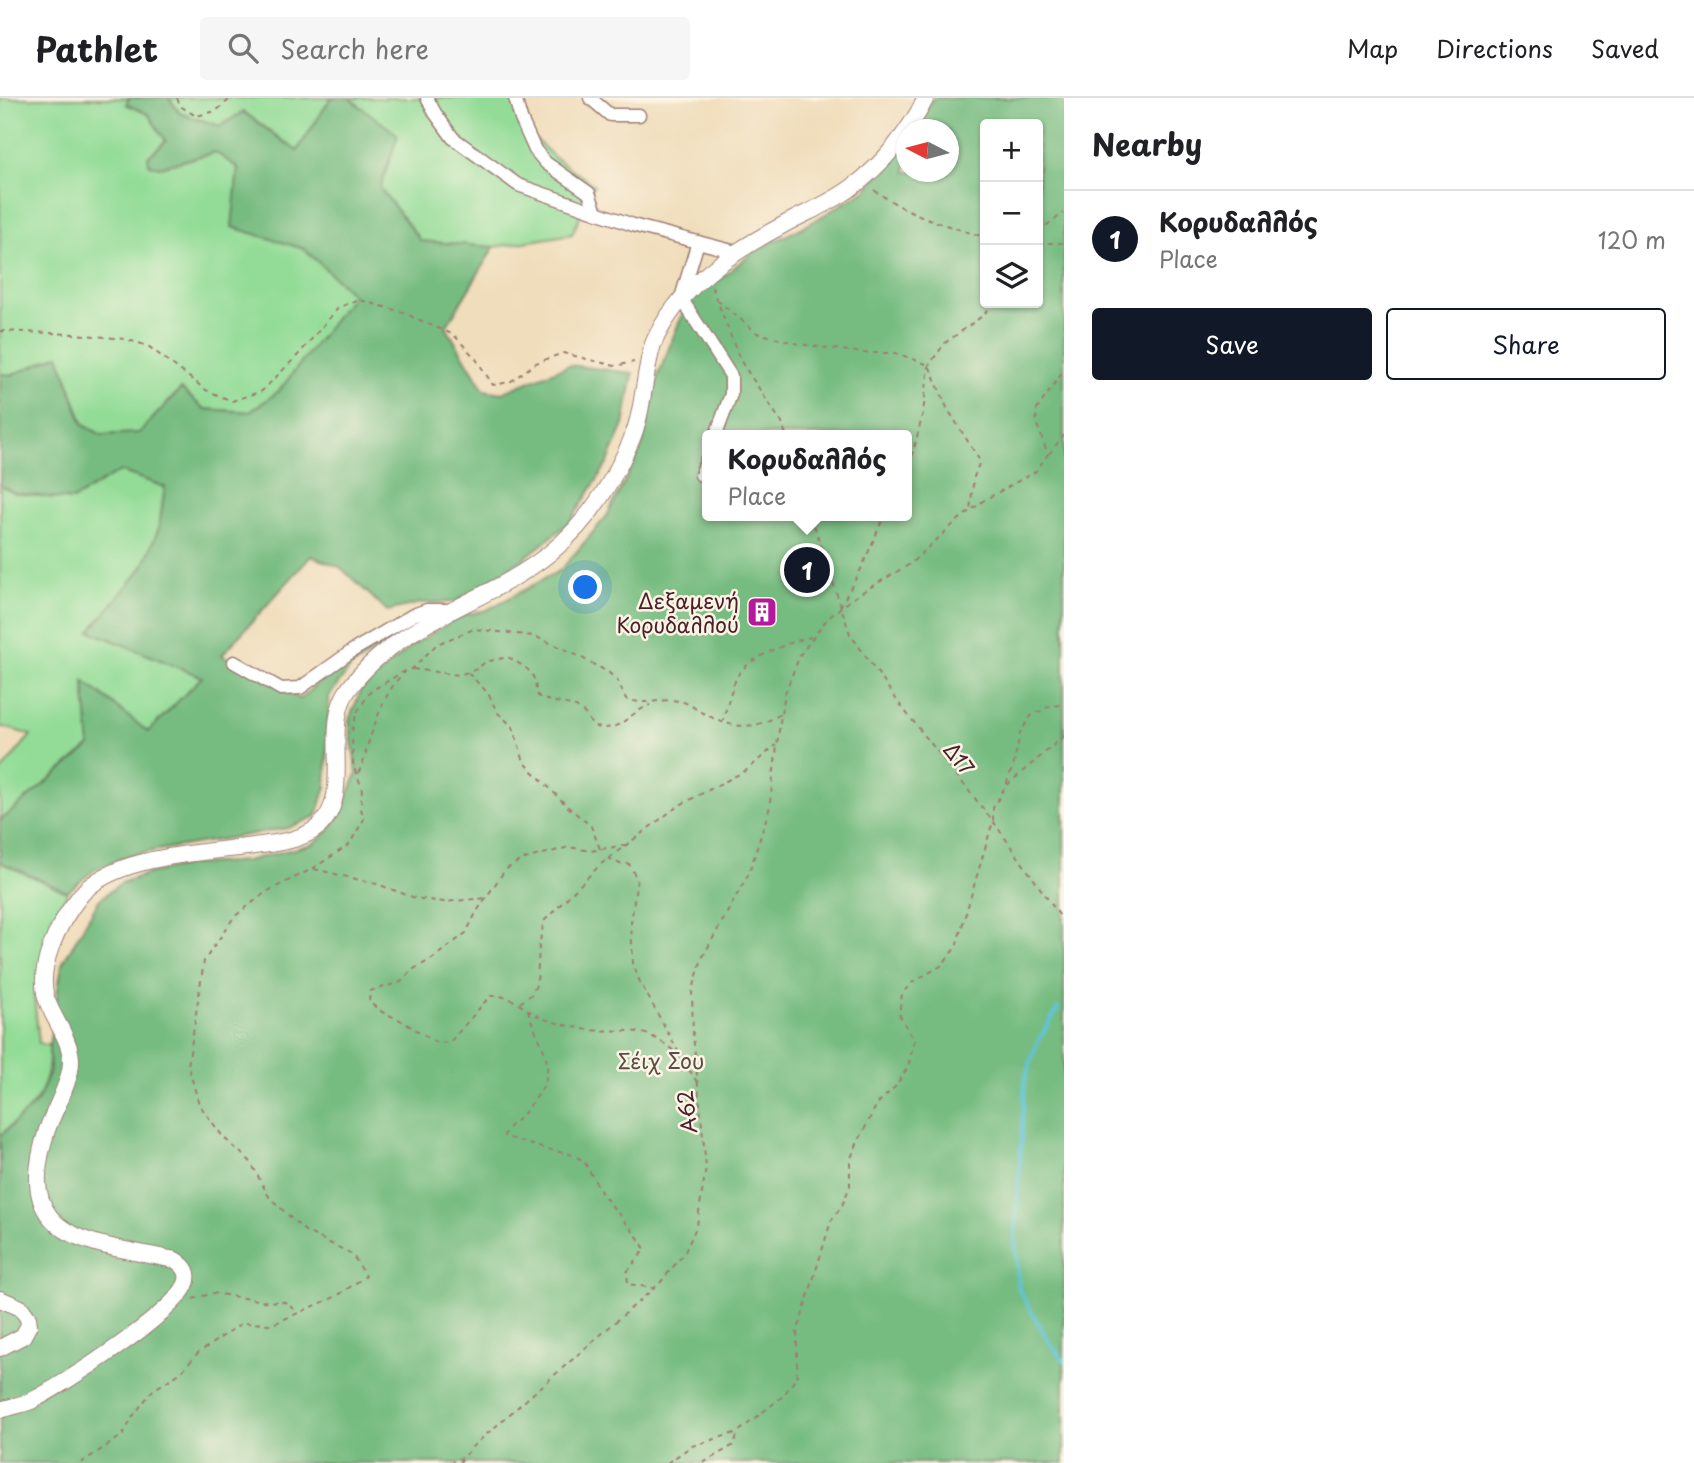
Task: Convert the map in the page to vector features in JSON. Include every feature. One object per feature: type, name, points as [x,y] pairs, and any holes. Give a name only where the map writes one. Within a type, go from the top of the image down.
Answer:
[{"type":"street","points":[[427,98],[453,138],[518,185],[636,226],[736,252]]},
{"type":"street","points":[[515,98],[535,150],[546,163],[589,193],[596,212]]},
{"type":"street","points":[[590,98],[610,115],[639,115]]},
{"type":"street","points":[[0,1410],[29,1402],[60,1385],[122,1343],[181,1293],[188,1279],[187,1272],[175,1260],[103,1245],[75,1236],[53,1222],[41,1205],[37,1186],[46,1133],[71,1067],[71,1054],[46,999],[44,967],[50,946],[80,895],[115,871],[177,857],[275,843],[300,837],[318,827],[330,813],[334,795],[337,719],[345,694],[363,671],[387,649],[550,554],[577,528],[594,506],[632,441],[649,356],[659,330],[681,298],[736,252],[823,205],[860,180],[897,143],[926,98]]},
{"type":"street","points":[[698,242],[681,298],[731,376],[731,394],[718,430]]},
{"type":"street","points":[[234,662],[281,689],[300,688],[352,651],[413,615],[427,610],[453,610]]},
{"type":"street","points":[[0,1299],[22,1308],[29,1325],[23,1336],[0,1348]]},
{"type":"path","points":[[177,98],[180,106],[196,116],[216,111],[231,98]]},
{"type":"path","points":[[860,180],[893,204],[980,236]]},
{"type":"path","points":[[1043,228],[1064,213]]},
{"type":"path","points":[[1043,243],[1064,243]]},
{"type":"path","points":[[707,274],[740,360],[784,430]]},
{"type":"path","points":[[0,331],[125,339],[148,346],[206,390],[232,401],[262,391],[299,354],[339,307],[359,300],[398,311],[454,335],[477,359],[493,385],[510,382],[536,363],[563,353],[615,366],[649,356]]},
{"type":"path","points":[[717,300],[757,333],[863,353],[896,353],[929,365],[947,408],[980,461],[974,477],[970,511]]},
{"type":"path","points":[[912,456],[923,413],[929,365],[945,343],[985,314],[988,308]]},
{"type":"path","points":[[1048,454],[1037,425],[1036,411],[1064,370]]},
{"type":"path","points":[[840,608],[910,564],[983,501],[1036,471],[1064,435]]},
{"type":"path","name":"Δ17","points":[[813,521],[850,634],[993,821],[1064,922]]},
{"type":"path","points":[[840,608],[882,521]]},
{"type":"path","name":"Α62","points":[[459,1463],[472,1447],[654,1288],[685,1252],[697,1225],[706,1167],[692,993],[702,958],[749,873],[769,810],[786,690],[800,655],[827,619],[840,608]]},
{"type":"path","points":[[81,1463],[124,1435],[153,1390],[180,1373],[198,1353],[243,1323],[273,1324],[337,1296],[366,1276],[352,1254],[304,1231],[269,1197],[250,1161],[223,1137],[199,1104],[188,1066],[204,961],[234,917],[266,892],[312,869],[349,845],[364,819],[361,809],[362,789],[352,750],[352,731],[357,712],[370,691],[412,669],[437,644],[474,629],[534,636],[571,652],[608,673],[617,680],[626,699],[639,703],[681,701],[722,723],[740,726],[769,721],[781,715]]},
{"type":"path","points":[[722,723],[738,674],[757,659],[790,641],[813,637]]},
{"type":"path","points":[[412,669],[450,675],[467,672],[485,662],[508,657],[532,672],[536,681],[536,694],[540,698],[578,707],[587,714],[592,726],[604,729],[612,729],[653,703]]},
{"type":"path","points":[[357,774],[365,759],[370,737],[385,699],[406,671]]},
{"type":"path","points":[[467,672],[488,693],[497,712],[513,727],[524,762],[591,826],[600,849]]},
{"type":"path","points":[[667,1463],[692,1446],[738,1432],[783,1396],[797,1377],[797,1333],[831,1221],[842,1206],[850,1186],[850,1160],[877,1104],[895,1087],[908,1067],[914,1041],[899,1014],[902,994],[911,983],[940,966],[956,947],[993,821],[993,808],[1014,763],[1020,733],[1031,716],[1050,706],[1064,705]]},
{"type":"path","points":[[1006,785],[1064,736]]},
{"type":"path","points":[[520,1003],[532,994],[537,983],[544,922],[608,858],[678,807],[747,770],[777,744]]},
{"type":"path","points":[[626,845],[590,851],[569,847],[521,860],[505,870],[466,933],[432,959],[412,970],[401,982],[370,991],[369,1002],[383,1013],[400,1020],[437,1043],[450,1042],[490,996],[502,995],[528,1010],[582,1029],[650,1035],[680,1054]]},
{"type":"path","points":[[608,858],[620,864],[629,864],[637,878],[631,923],[634,962],[639,980],[698,1083]]},
{"type":"path","points":[[312,869],[377,884],[415,898],[444,902],[486,898]]},
{"type":"path","points":[[528,1010],[531,1025],[548,1063],[544,1084],[522,1118],[506,1128],[504,1136],[573,1155],[584,1161],[602,1194],[637,1236],[645,1250],[627,1272],[628,1284],[654,1288]]},
{"type":"path","points":[[181,1293],[191,1300],[214,1293],[285,1302],[298,1313]]},
{"type":"path","points":[[703,1463],[734,1445],[738,1432]]},
{"type":"path","points":[[449,1463],[463,1458]]},
{"type":"green space","points":[[0,98],[129,98],[126,104],[148,114],[166,141],[148,157],[160,167],[215,152],[238,167],[233,226],[304,249],[354,295],[279,391],[250,412],[204,409],[181,389],[139,433],[102,435],[84,425],[59,355],[12,375],[0,374]]},
{"type":"green space","points":[[129,98],[169,98],[180,114],[220,126],[243,112],[297,151],[331,98],[349,98],[398,135],[380,188],[421,241],[494,247],[446,327],[484,390],[502,393],[569,365],[633,373],[624,425],[607,464],[570,522],[522,560],[455,602],[421,603],[387,611],[340,567],[311,556],[222,655],[300,699],[342,661],[430,610],[433,613],[351,667],[329,696],[326,786],[317,816],[288,828],[129,855],[94,870],[67,892],[0,862],[0,821],[90,746],[84,681],[148,732],[202,677],[90,631],[143,567],[159,528],[165,487],[120,471],[72,500],[15,493],[0,485],[0,374],[12,375],[59,355],[83,425],[102,435],[139,433],[181,389],[204,409],[250,412],[279,391],[353,295],[304,249],[232,227],[238,168],[215,152],[160,167],[149,165],[148,157],[166,141],[148,114],[126,104]]},
{"type":"green space","points":[[169,98],[331,98],[297,151],[244,112],[220,126],[180,113]]},
{"type":"green space","points":[[349,98],[521,98],[533,137],[554,157],[594,185],[572,234],[494,247],[421,241],[380,188]]},
{"type":"green space","name":"Σέιχ Σου","points":[[933,98],[1064,98],[1064,1463],[0,1463],[0,1136],[37,1102],[50,1072],[49,1046],[62,964],[99,900],[121,883],[150,873],[188,865],[246,861],[313,844],[329,830],[340,813],[357,774],[349,720],[361,690],[410,647],[460,616],[487,610],[561,570],[607,516],[642,447],[658,376],[688,300],[753,252],[807,225],[866,190],[896,155],[896,182],[959,182],[959,119],[921,119]]},
{"type":"green space","points":[[120,471],[165,487],[159,528],[143,567],[91,631],[202,677],[148,732],[84,682],[90,746],[0,821],[0,772],[31,735],[0,726],[0,485],[15,493],[72,500]]},
{"type":"green space","points":[[0,862],[67,892],[34,996],[39,1043],[49,1046],[47,1076],[31,1107],[0,1136]]},
{"type":"waterway","points":[[1058,1008],[1037,1043],[1025,1079],[1015,1240],[1019,1290],[1051,1345],[1064,1360]]},
{"type":"place","name":"Κορυδαλλός","points":[[807,570]]},
{"type":"place","name":"Δεξαμενή Κορυδαλλού","points":[[762,612]]}]
